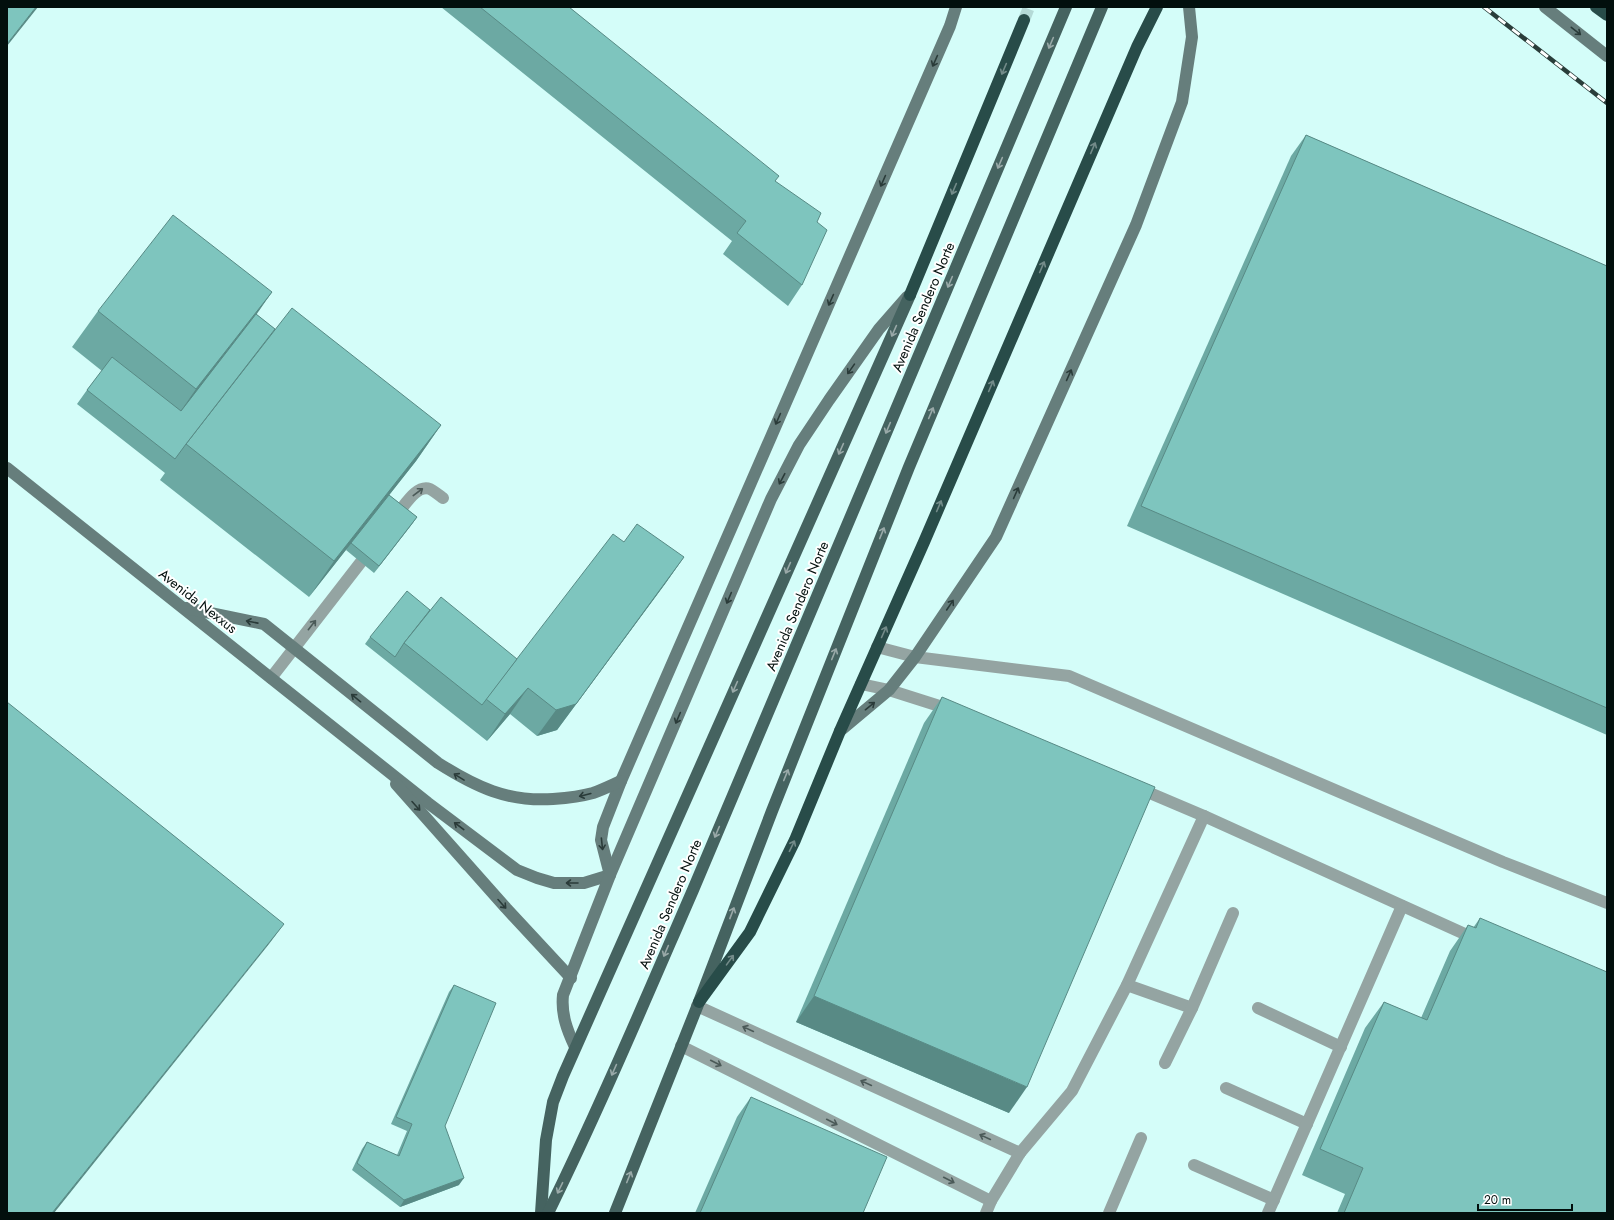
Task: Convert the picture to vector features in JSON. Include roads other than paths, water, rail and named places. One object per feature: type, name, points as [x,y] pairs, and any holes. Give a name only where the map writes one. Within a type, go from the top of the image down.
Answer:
[{"type":"highway","points":[[698,1004],[750,932],[795,840],[840,731],[924,542],[1134,54],[1157,7]]},
{"type":"highway","points":[[1596,7],[1607,15]]},
{"type":"highway","points":[[910,295],[1024,20]]},
{"type":"main road","name":"Avenida Sendero Norte","points":[[548,1213],[634,1026],[1066,7]]},
{"type":"main road","points":[[615,1213],[698,1004],[772,811],[912,459],[1102,7]]},
{"type":"main road","points":[[541,1213],[546,1140],[553,1102],[576,1047],[910,295]]},
{"type":"street","points":[[610,875],[603,853],[601,840],[603,827],[621,781],[950,26],[956,7]]},
{"type":"street","points":[[950,26],[964,7]]},
{"type":"street","points":[[840,731],[889,690],[915,656],[996,537],[1136,224],[1182,102],[1192,37],[1189,7]]},
{"type":"street","points":[[1545,7],[1607,56]]},
{"type":"street","points":[[576,1047],[567,1030],[562,1005],[563,996],[610,875],[771,499],[799,445],[829,400],[879,329],[910,295]]},
{"type":"street","name":"Avenida Nexxus","points":[[7,468],[271,678],[372,756]]},
{"type":"street","points":[[183,608],[264,624],[438,763],[465,780],[487,790],[509,796],[534,800],[571,798],[593,792],[621,781]]},
{"type":"street","points":[[372,756],[428,803],[517,870],[554,883],[584,883],[610,875]]},
{"type":"street","points":[[372,756],[506,908],[571,978]]},
{"type":"lane","points":[[398,513],[416,493],[424,488],[429,489],[443,498]]},
{"type":"lane","points":[[271,678],[361,562]]},
{"type":"lane","points":[[877,647],[915,656],[1069,676],[1503,862],[1607,903]]},
{"type":"lane","points":[[861,684],[889,690],[962,713]]},
{"type":"lane","points":[[1131,784],[1487,944]]},
{"type":"lane","points":[[986,1213],[991,1201],[1020,1153],[1072,1091],[1127,985],[1204,816]]},
{"type":"lane","points":[[1268,1213],[1402,906]]},
{"type":"lane","points":[[1164,1063],[1192,1008],[1233,913]]},
{"type":"lane","points":[[1127,985],[1192,1008]]},
{"type":"lane","points":[[698,1004],[1020,1153]]},
{"type":"lane","points":[[1258,1008],[1341,1047]]},
{"type":"lane","points":[[681,1046],[991,1201]]},
{"type":"lane","points":[[1226,1088],[1307,1124]]},
{"type":"lane","points":[[1109,1213],[1141,1138]]},
{"type":"lane","points":[[1194,1165],[1274,1200]]},
{"type":"tunnel","points":[[1024,20],[1029,7]]},
{"type":"railway","points":[[1484,7],[1607,103]]}]
